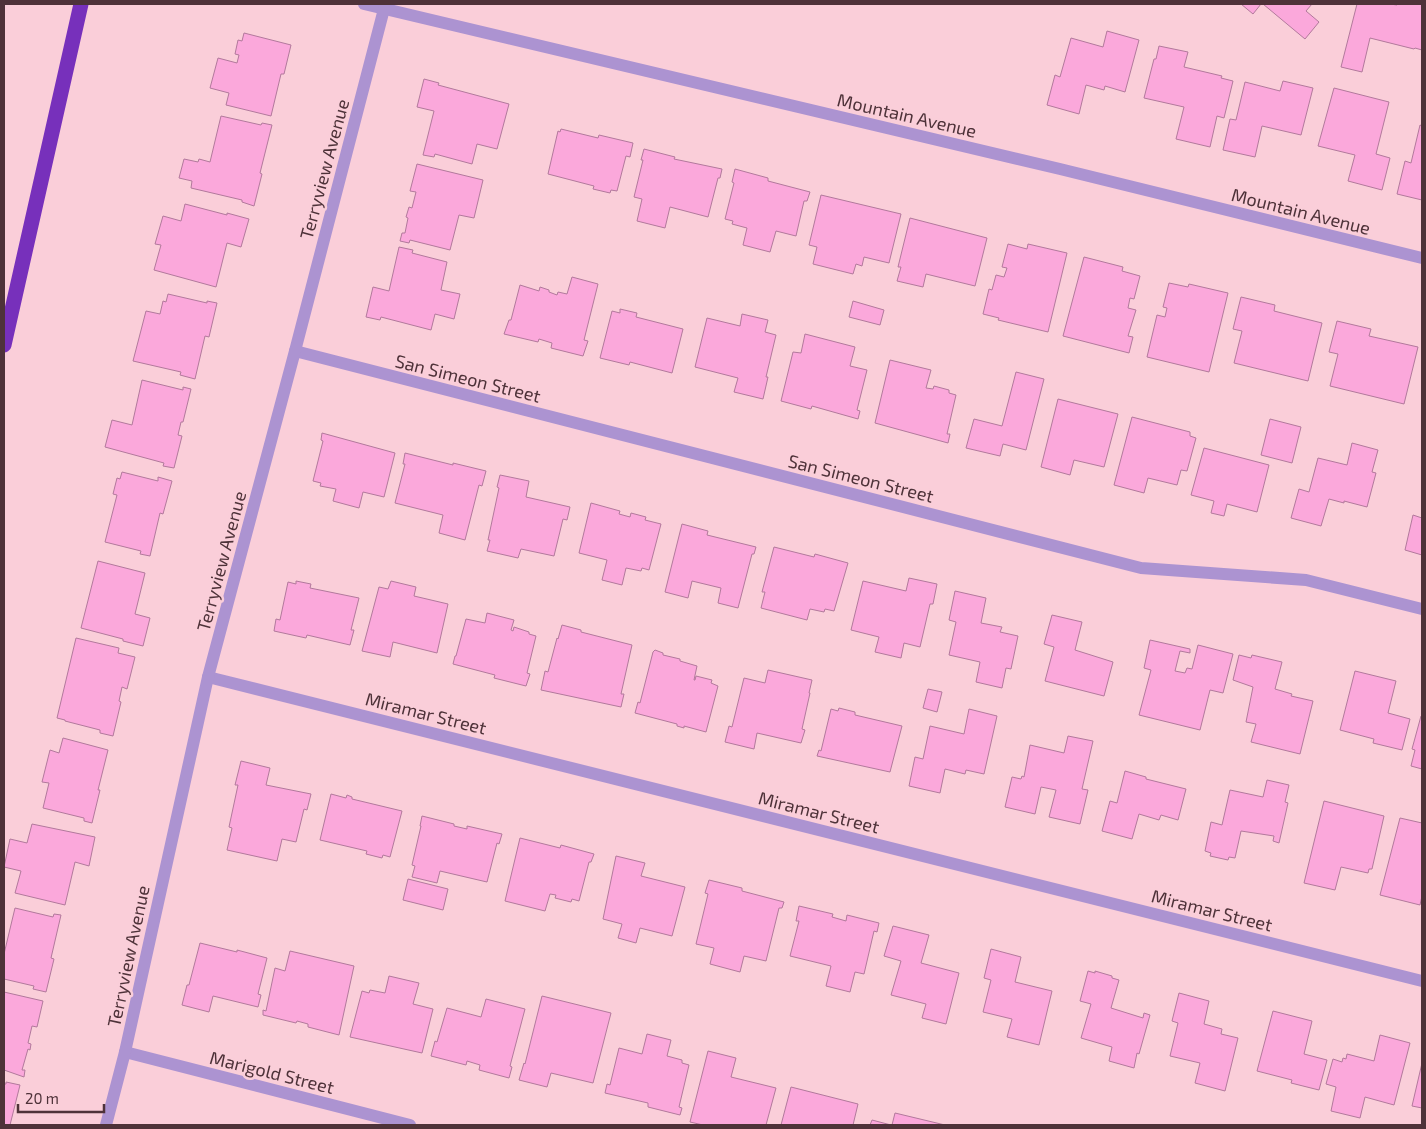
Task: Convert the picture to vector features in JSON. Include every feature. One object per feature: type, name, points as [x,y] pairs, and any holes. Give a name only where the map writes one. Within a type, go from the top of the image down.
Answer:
[{"type":"highway","points":[[4,345],[81,4]]},
{"type":"street","name":"Mountain Avenue","points":[[364,4],[1060,169],[1422,258]]},
{"type":"street","name":"Terryview Avenue","points":[[106,1125],[125,1052],[208,677],[384,9]]},
{"type":"street","name":"San Simeon Street","points":[[295,351],[1141,568],[1306,580],[1422,609]]},
{"type":"street","name":"Miramar Street","points":[[208,677],[1422,981]]},
{"type":"street","name":"Marigold Street","points":[[125,1052],[410,1125]]},
{"type":"building","points":[[1241,4],[1261,4],[1253,14]]},
{"type":"building","points":[[1263,4],[1312,4],[1306,11],[1319,22],[1305,39]]},
{"type":"building","points":[[1357,4],[1422,4],[1422,50],[1370,38],[1362,72],[1341,67]]},
{"type":"building","points":[[1107,31],[1139,40],[1125,92],[1105,86],[1104,90],[1086,85],[1079,114],[1047,105],[1055,75],[1060,77],[1071,38],[1103,47]]},
{"type":"building","points":[[244,33],[291,45],[284,74],[281,74],[271,116],[226,105],[229,93],[210,88],[218,58],[237,63],[239,55],[235,54],[238,40],[242,41]]},
{"type":"building","points":[[1159,46],[1188,52],[1184,67],[1222,76],[1221,78],[1233,81],[1224,118],[1217,116],[1210,147],[1176,139],[1184,107],[1144,98]]},
{"type":"building","points":[[424,79],[439,83],[438,85],[509,104],[497,149],[477,144],[472,164],[435,154],[434,157],[423,155],[434,111],[417,107]]},
{"type":"building","points":[[1283,81],[1313,88],[1301,135],[1262,126],[1255,157],[1223,150],[1230,119],[1236,120],[1245,82],[1280,91]]},
{"type":"building","points":[[1334,88],[1389,102],[1376,154],[1390,158],[1382,190],[1348,181],[1355,155],[1318,146]]},
{"type":"building","points":[[221,116],[261,125],[262,123],[272,125],[254,206],[242,202],[242,200],[191,188],[192,181],[179,178],[184,159],[198,162],[199,159],[210,162]]},
{"type":"building","points":[[1420,125],[1422,126],[1422,200],[1397,194],[1405,161],[1411,163]]},
{"type":"building","points":[[561,129],[598,138],[599,135],[633,143],[630,157],[626,156],[617,191],[611,190],[610,193],[593,189],[594,186],[548,174],[558,131],[560,132]]},
{"type":"building","points":[[644,149],[675,157],[674,159],[722,169],[708,217],[670,207],[665,228],[637,221],[642,199],[634,197]]},
{"type":"building","points":[[417,164],[483,180],[474,218],[459,215],[450,250],[410,240],[409,243],[400,241],[402,233],[405,233],[408,218],[406,217],[409,207],[412,208],[416,192],[410,191]]},
{"type":"building","points":[[735,169],[768,178],[768,181],[810,192],[807,201],[804,201],[796,236],[776,231],[770,252],[743,245],[747,228],[732,224],[733,221],[725,219],[734,183],[732,182]]},
{"type":"building","points":[[821,195],[901,214],[889,263],[864,257],[862,266],[856,264],[853,274],[813,264],[817,247],[809,245]]},
{"type":"building","points":[[185,204],[249,219],[241,247],[227,243],[216,287],[154,270],[161,245],[155,244],[163,216],[181,221]]},
{"type":"building","points":[[910,218],[987,238],[975,286],[926,274],[923,287],[897,281],[901,267],[898,267]]},
{"type":"building","points":[[1008,244],[1027,249],[1028,244],[1067,253],[1048,332],[998,320],[999,318],[983,314],[989,289],[992,290],[996,275],[1004,277],[1007,268],[1002,267]]},
{"type":"building","points":[[399,247],[413,250],[412,253],[447,262],[441,290],[460,294],[454,319],[435,314],[431,330],[381,317],[380,320],[366,317],[373,287],[389,291]]},
{"type":"building","points":[[1084,257],[1123,267],[1122,271],[1140,276],[1134,299],[1130,298],[1128,308],[1136,310],[1128,336],[1133,337],[1129,353],[1063,336]]},
{"type":"building","points":[[572,277],[598,284],[584,340],[588,341],[583,356],[551,348],[552,343],[539,339],[538,342],[504,334],[509,320],[511,320],[520,285],[539,291],[540,287],[557,295],[558,292],[567,294]]},
{"type":"building","points":[[1169,283],[1188,287],[1189,284],[1228,293],[1209,372],[1147,357],[1157,315],[1165,317],[1167,308],[1163,307]]},
{"type":"building","points":[[168,294],[207,303],[207,301],[217,303],[209,337],[205,336],[195,379],[180,375],[181,372],[133,361],[146,311],[160,314],[163,301],[166,302]]},
{"type":"building","points":[[1241,297],[1275,305],[1274,311],[1322,323],[1308,381],[1234,363],[1242,331],[1233,329]]},
{"type":"building","points":[[853,301],[884,310],[880,325],[849,317]]},
{"type":"building","points":[[620,309],[637,313],[636,317],[683,329],[672,373],[630,362],[629,365],[600,358],[612,311],[620,313]]},
{"type":"building","points":[[742,314],[768,320],[765,332],[776,335],[763,399],[734,392],[738,378],[695,367],[707,318],[740,326]]},
{"type":"building","points":[[1337,321],[1371,329],[1369,336],[1418,347],[1404,404],[1330,386],[1338,354],[1329,352]]},
{"type":"building","points":[[805,334],[855,347],[850,366],[867,370],[857,410],[860,411],[858,419],[812,406],[811,409],[781,401],[793,352],[801,353]]},
{"type":"building","points":[[890,360],[931,370],[926,388],[933,389],[934,386],[949,390],[949,393],[956,395],[947,434],[950,434],[948,443],[875,423]]},
{"type":"building","points":[[1016,372],[1044,379],[1026,450],[1003,444],[1000,456],[966,448],[974,419],[1002,426]]},
{"type":"building","points":[[142,380],[183,390],[183,387],[191,389],[178,435],[182,436],[174,468],[163,466],[164,463],[105,447],[112,420],[132,425]]},
{"type":"building","points":[[1058,399],[1118,414],[1104,467],[1074,460],[1070,475],[1041,467]]},
{"type":"building","points":[[1132,417],[1190,432],[1190,436],[1196,438],[1187,471],[1181,470],[1177,485],[1148,478],[1144,493],[1114,485]]},
{"type":"building","points":[[1270,419],[1301,427],[1292,463],[1261,455]]},
{"type":"building","points":[[322,433],[395,453],[384,497],[363,492],[359,508],[333,501],[336,489],[320,486],[321,483],[313,481],[323,441],[321,440]]},
{"type":"building","points":[[1352,443],[1378,450],[1372,472],[1376,473],[1367,507],[1329,499],[1321,526],[1291,518],[1299,489],[1309,492],[1318,458],[1347,465]]},
{"type":"building","points":[[1204,448],[1269,465],[1257,512],[1227,504],[1224,516],[1211,513],[1214,501],[1191,495]]},
{"type":"building","points":[[405,453],[486,471],[482,486],[479,485],[465,540],[439,533],[443,515],[395,503],[405,464],[403,464]]},
{"type":"building","points":[[122,472],[158,481],[158,477],[172,481],[163,514],[160,513],[150,556],[140,554],[141,551],[105,542],[117,495],[113,494],[117,478],[120,479]]},
{"type":"building","points":[[500,475],[529,481],[526,497],[570,507],[567,520],[563,519],[554,556],[521,549],[518,558],[487,551]]},
{"type":"building","points":[[591,503],[620,511],[619,514],[630,517],[631,513],[646,517],[645,520],[661,524],[649,570],[642,568],[641,571],[626,568],[622,585],[602,580],[607,560],[579,553]]},
{"type":"building","points":[[1413,515],[1422,518],[1422,555],[1405,550]]},
{"type":"building","points":[[682,524],[708,531],[707,535],[756,547],[754,554],[752,554],[738,608],[718,603],[721,588],[692,581],[688,598],[665,592]]},
{"type":"building","points":[[774,547],[814,557],[815,554],[848,563],[834,611],[825,609],[824,612],[810,609],[807,620],[761,608],[765,592],[762,592]]},
{"type":"building","points":[[98,561],[145,573],[135,614],[150,618],[143,646],[81,628]]},
{"type":"building","points":[[909,578],[937,584],[933,604],[930,604],[920,647],[904,643],[901,658],[875,652],[879,637],[851,630],[863,581],[906,591]]},
{"type":"building","points":[[296,581],[311,584],[310,588],[359,598],[351,630],[354,630],[350,645],[307,635],[306,638],[274,631],[276,619],[280,620],[288,582],[296,584]]},
{"type":"building","points":[[391,581],[416,587],[414,596],[448,604],[437,653],[393,642],[390,657],[362,651],[379,587],[388,589]]},
{"type":"building","points":[[955,591],[986,598],[981,623],[1002,627],[1000,632],[1018,636],[1011,669],[1006,668],[1002,688],[976,682],[980,662],[949,655],[956,622],[949,620]]},
{"type":"building","points":[[487,613],[514,620],[511,630],[513,631],[514,627],[536,636],[527,673],[530,674],[526,686],[494,678],[495,675],[453,664],[466,619],[485,623]]},
{"type":"building","points":[[1052,615],[1082,622],[1075,650],[1113,662],[1104,696],[1045,681],[1054,647],[1044,644]]},
{"type":"building","points":[[562,625],[581,630],[581,632],[632,645],[621,694],[624,694],[621,707],[541,690],[545,671],[548,672]]},
{"type":"building","points":[[76,638],[119,648],[118,653],[135,657],[127,689],[122,687],[119,701],[121,702],[113,736],[100,733],[100,730],[57,718]]},
{"type":"building","points":[[1150,640],[1190,649],[1190,653],[1180,651],[1175,671],[1185,673],[1187,668],[1192,669],[1198,645],[1233,654],[1223,693],[1210,690],[1200,730],[1139,715],[1151,670],[1144,668]]},
{"type":"building","points":[[655,650],[663,653],[663,655],[697,666],[694,680],[696,676],[712,680],[711,683],[718,686],[706,732],[684,726],[684,728],[677,726],[677,724],[635,713],[638,702],[640,703]]},
{"type":"building","points":[[1239,655],[1251,658],[1252,655],[1282,662],[1275,689],[1292,694],[1291,696],[1313,701],[1300,754],[1251,742],[1256,724],[1246,722],[1253,687],[1233,680]]},
{"type":"building","points":[[768,670],[812,680],[802,729],[805,730],[801,743],[757,733],[754,749],[725,742],[729,726],[732,727],[744,678],[765,683]]},
{"type":"building","points":[[1355,671],[1396,681],[1388,713],[1410,719],[1402,750],[1373,743],[1374,739],[1340,730]]},
{"type":"building","points":[[928,689],[942,692],[937,712],[923,708]]},
{"type":"building","points":[[839,708],[855,712],[855,715],[902,726],[890,772],[817,756],[819,750],[821,751],[831,709],[838,711]]},
{"type":"building","points":[[969,709],[997,716],[984,774],[966,770],[965,774],[945,769],[940,793],[909,786],[915,757],[923,759],[930,726],[964,734]]},
{"type":"building","points":[[1421,716],[1422,769],[1411,766],[1415,750],[1412,749]]},
{"type":"building","points":[[1068,736],[1093,741],[1082,789],[1088,790],[1080,824],[1049,817],[1056,790],[1041,787],[1035,814],[1005,807],[1012,777],[1021,779],[1022,776],[1024,777],[1030,745],[1064,753]]},
{"type":"building","points":[[63,738],[108,750],[92,823],[84,821],[84,818],[43,808],[49,783],[42,782],[50,750],[59,753]]},
{"type":"building","points":[[241,761],[270,768],[266,785],[311,794],[307,810],[304,809],[296,842],[282,839],[277,861],[227,850],[232,828],[229,827],[238,785],[235,785]]},
{"type":"building","points":[[1125,771],[1146,777],[1146,779],[1186,789],[1178,820],[1161,815],[1159,820],[1139,814],[1132,839],[1102,831],[1110,801],[1117,803]]},
{"type":"building","points":[[1267,780],[1289,785],[1285,802],[1288,803],[1279,843],[1273,841],[1274,836],[1241,831],[1235,858],[1229,857],[1228,860],[1210,856],[1211,853],[1205,851],[1211,822],[1222,825],[1230,790],[1263,797]]},
{"type":"building","points":[[331,794],[346,798],[347,795],[352,797],[352,799],[402,811],[390,857],[383,855],[382,858],[366,854],[367,851],[320,840]]},
{"type":"building","points":[[1324,801],[1384,816],[1372,869],[1369,869],[1368,873],[1341,867],[1335,890],[1304,883]]},
{"type":"building","points":[[422,816],[467,829],[467,826],[502,834],[499,844],[497,843],[487,882],[440,871],[437,883],[412,877],[415,866],[412,865]]},
{"type":"building","points":[[1400,818],[1422,823],[1422,896],[1420,905],[1380,895]]},
{"type":"building","points":[[32,824],[95,837],[89,866],[75,862],[65,905],[15,893],[21,871],[4,867],[10,839],[27,843]]},
{"type":"building","points":[[520,838],[560,848],[561,845],[594,854],[591,862],[589,862],[579,901],[572,899],[571,902],[555,898],[556,895],[550,894],[545,911],[505,901]]},
{"type":"building","points":[[616,856],[645,863],[641,876],[685,887],[672,936],[640,928],[636,943],[618,938],[622,924],[603,919]]},
{"type":"building","points":[[408,879],[448,889],[443,910],[403,900]]},
{"type":"building","points":[[709,880],[742,888],[742,891],[784,902],[782,908],[779,908],[766,961],[744,956],[740,972],[710,964],[714,948],[696,944],[708,894],[705,893]]},
{"type":"building","points":[[799,906],[833,914],[832,917],[846,921],[847,915],[879,923],[877,932],[874,931],[864,974],[855,972],[850,992],[826,986],[831,966],[790,956],[799,921],[796,921]]},
{"type":"building","points":[[15,908],[53,917],[54,914],[61,915],[51,958],[54,959],[46,992],[33,989],[34,986],[4,979],[4,954]]},
{"type":"building","points":[[893,926],[929,935],[921,963],[959,973],[946,1024],[922,1018],[926,1004],[891,995],[901,961],[884,956]]},
{"type":"building","points":[[200,943],[267,958],[258,994],[261,995],[258,1007],[213,996],[209,1012],[182,1005]]},
{"type":"building","points":[[991,949],[1021,957],[1015,982],[1052,991],[1039,1045],[1007,1037],[1012,1019],[983,1012],[991,980],[984,978]]},
{"type":"building","points":[[290,951],[354,966],[339,1035],[308,1027],[308,1024],[297,1021],[296,1023],[263,1015],[263,1010],[266,1011],[275,968],[285,971]]},
{"type":"building","points":[[1088,971],[1095,973],[1095,971],[1119,980],[1111,1008],[1143,1018],[1144,1013],[1150,1015],[1134,1068],[1109,1061],[1112,1047],[1081,1038],[1091,1004],[1080,1001]]},
{"type":"building","points":[[389,976],[419,983],[413,1004],[433,1009],[422,1053],[350,1037],[362,991],[369,993],[370,990],[385,993]]},
{"type":"building","points":[[4,992],[43,1001],[37,1027],[32,1026],[28,1043],[31,1044],[30,1050],[28,1049],[22,1070],[25,1070],[24,1077],[4,1070]]},
{"type":"building","points":[[1179,993],[1209,1001],[1204,1024],[1222,1029],[1221,1034],[1238,1038],[1225,1091],[1195,1083],[1200,1063],[1170,1056],[1178,1023],[1172,1021]]},
{"type":"building","points":[[542,996],[611,1013],[593,1083],[551,1073],[547,1087],[519,1080],[525,1064]]},
{"type":"building","points":[[486,999],[525,1009],[510,1066],[512,1067],[509,1078],[479,1070],[480,1065],[467,1061],[466,1065],[431,1056],[447,1008],[481,1017]]},
{"type":"building","points":[[1273,1011],[1312,1021],[1304,1054],[1327,1060],[1319,1090],[1291,1083],[1292,1080],[1257,1071]]},
{"type":"building","points":[[647,1034],[671,1040],[667,1056],[682,1060],[682,1063],[689,1065],[679,1107],[682,1108],[680,1115],[648,1107],[648,1103],[605,1093],[607,1084],[610,1085],[619,1048],[642,1054]]},
{"type":"building","points":[[1380,1035],[1410,1043],[1394,1105],[1365,1097],[1360,1118],[1331,1111],[1336,1087],[1326,1084],[1333,1059],[1342,1062],[1343,1058],[1346,1059],[1347,1054],[1374,1061]]},
{"type":"building","points":[[708,1051],[736,1058],[731,1077],[776,1088],[766,1125],[703,1125],[690,1122]]},
{"type":"building","points":[[1422,1063],[1422,1108],[1412,1106]]},
{"type":"building","points":[[6,1082],[20,1085],[10,1125],[4,1125],[4,1084]]},
{"type":"building","points":[[791,1087],[858,1104],[853,1125],[781,1125]]},
{"type":"building","points":[[895,1113],[945,1125],[892,1125]]},
{"type":"building","points":[[872,1120],[891,1125],[870,1125]]}]
